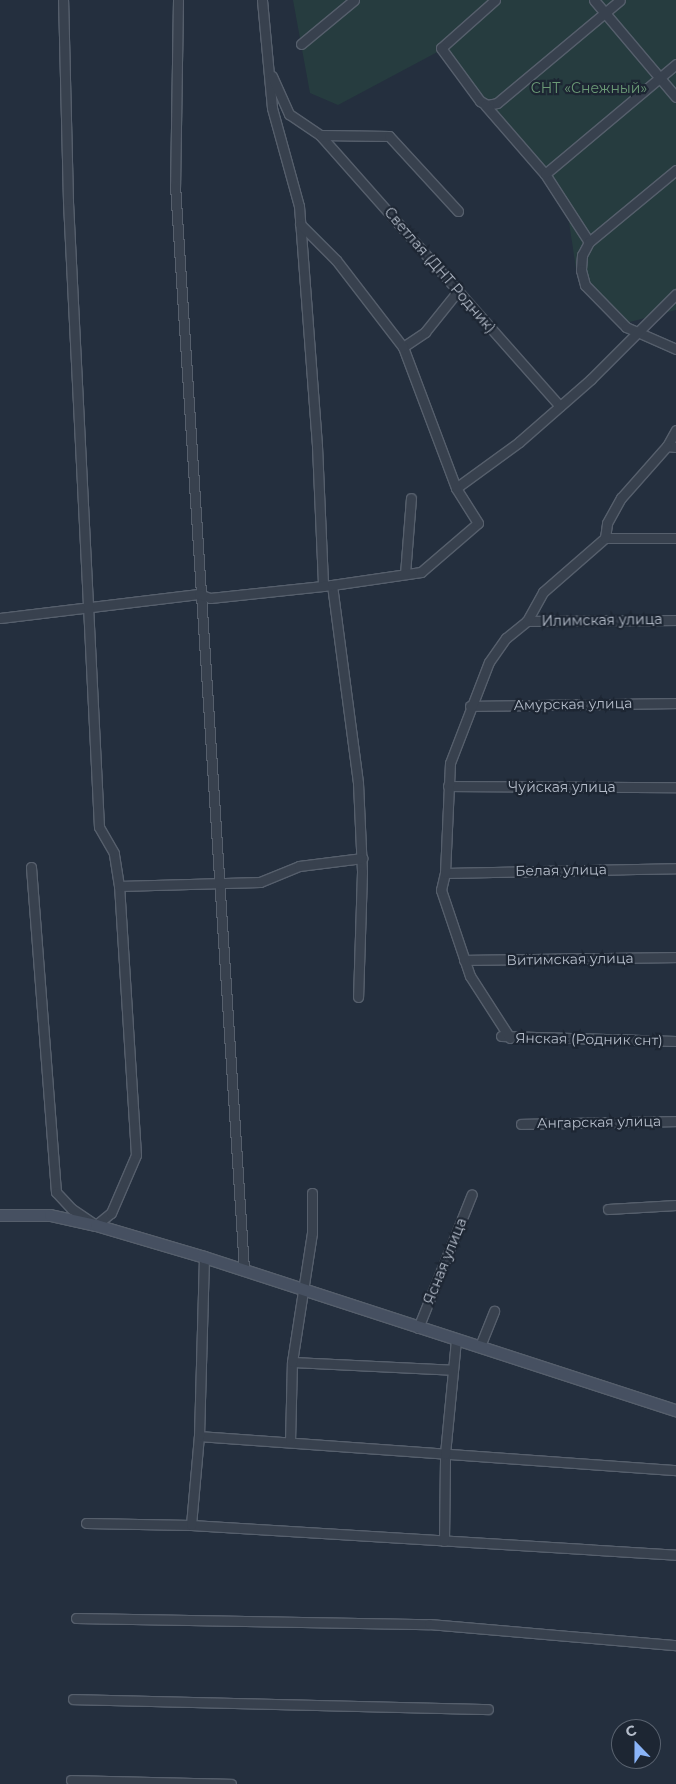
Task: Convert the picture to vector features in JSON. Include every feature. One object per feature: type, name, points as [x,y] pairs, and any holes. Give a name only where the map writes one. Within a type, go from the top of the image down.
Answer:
[{"type":"street","points":[[63,0],[68,201],[90,606],[99,827],[114,853],[119,886],[136,1155],[111,1213],[96,1225]]},
{"type":"street","points":[[178,0],[175,185],[199,594],[244,1270]]},
{"type":"street","points":[[262,0],[272,108],[299,206],[327,586],[358,783],[362,858],[358,997]]},
{"type":"street","points":[[301,44],[354,0]]},
{"type":"street","points":[[495,0],[441,48],[485,105],[545,174],[589,242]]},
{"type":"street","points":[[594,0],[676,97]]},
{"type":"street","points":[[485,105],[497,103],[620,0]]},
{"type":"street","points":[[545,174],[676,64]]},
{"type":"street","name":"Светлая (ДНТ Родник)","points":[[270,72],[289,114],[320,135],[560,406]]},
{"type":"street","points":[[320,135],[388,136],[458,211]]},
{"type":"street","points":[[676,170],[589,242],[582,254],[584,285],[626,327],[676,349]]},
{"type":"street","points":[[0,618],[199,594],[210,598],[327,586],[421,572],[478,523],[456,488],[403,347],[336,260],[300,224]]},
{"type":"street","points":[[403,347],[425,332],[458,292]]},
{"type":"street","points":[[456,488],[488,466],[560,406],[676,294]]},
{"type":"street","points":[[464,960],[441,890],[445,873],[450,763],[470,706],[489,662],[500,646],[528,621],[543,592],[605,538],[608,523],[621,498],[671,447],[676,430]]},
{"type":"street","points":[[405,574],[411,498]]},
{"type":"street","points":[[605,538],[676,538]]},
{"type":"street","name":"Илимская улица","points":[[528,621],[676,620]]},
{"type":"street","name":"Амурская улица","points":[[470,706],[676,703]]},
{"type":"street","name":"Чуйская улица","points":[[448,786],[676,788]]},
{"type":"street","points":[[119,886],[260,882],[298,866],[362,858]]},
{"type":"street","points":[[31,867],[56,1192],[72,1209],[96,1225]]},
{"type":"street","name":"Белая улица","points":[[445,873],[676,868]]},
{"type":"street","name":"Витимская улица","points":[[464,960],[676,957]]},
{"type":"street","name":"Янская (Родник снт)","points":[[464,960],[470,976],[506,1037],[676,1041]]},
{"type":"street","name":"Ангарская улица","points":[[521,1124],[676,1121]]},
{"type":"street","points":[[290,1442],[292,1362],[312,1233],[312,1193]]},
{"type":"street","name":"Ясная улица","points":[[418,1328],[472,1194]]},
{"type":"street","points":[[608,1209],[676,1206]]},
{"type":"street","points":[[0,1215],[50,1216],[96,1225],[204,1257],[418,1328],[480,1346],[676,1410]]},
{"type":"street","points":[[191,1525],[199,1436],[204,1257]]},
{"type":"street","points":[[480,1346],[494,1311]]},
{"type":"street","points":[[444,1541],[444,1454],[456,1339]]},
{"type":"street","points":[[292,1362],[453,1370]]},
{"type":"street","points":[[199,1436],[676,1470]]},
{"type":"street","points":[[86,1523],[191,1525],[676,1555]]},
{"type":"street","points":[[76,1618],[429,1624],[676,1645]]},
{"type":"street","points":[[73,1698],[488,1709]]},
{"type":"street","points":[[71,1780],[231,1784]]},
{"type":"green space","name":"СНТ «Снежный»","points":[[293,0],[676,0],[676,310],[622,324],[576,269],[565,195],[443,49],[338,105],[310,93]]}]
